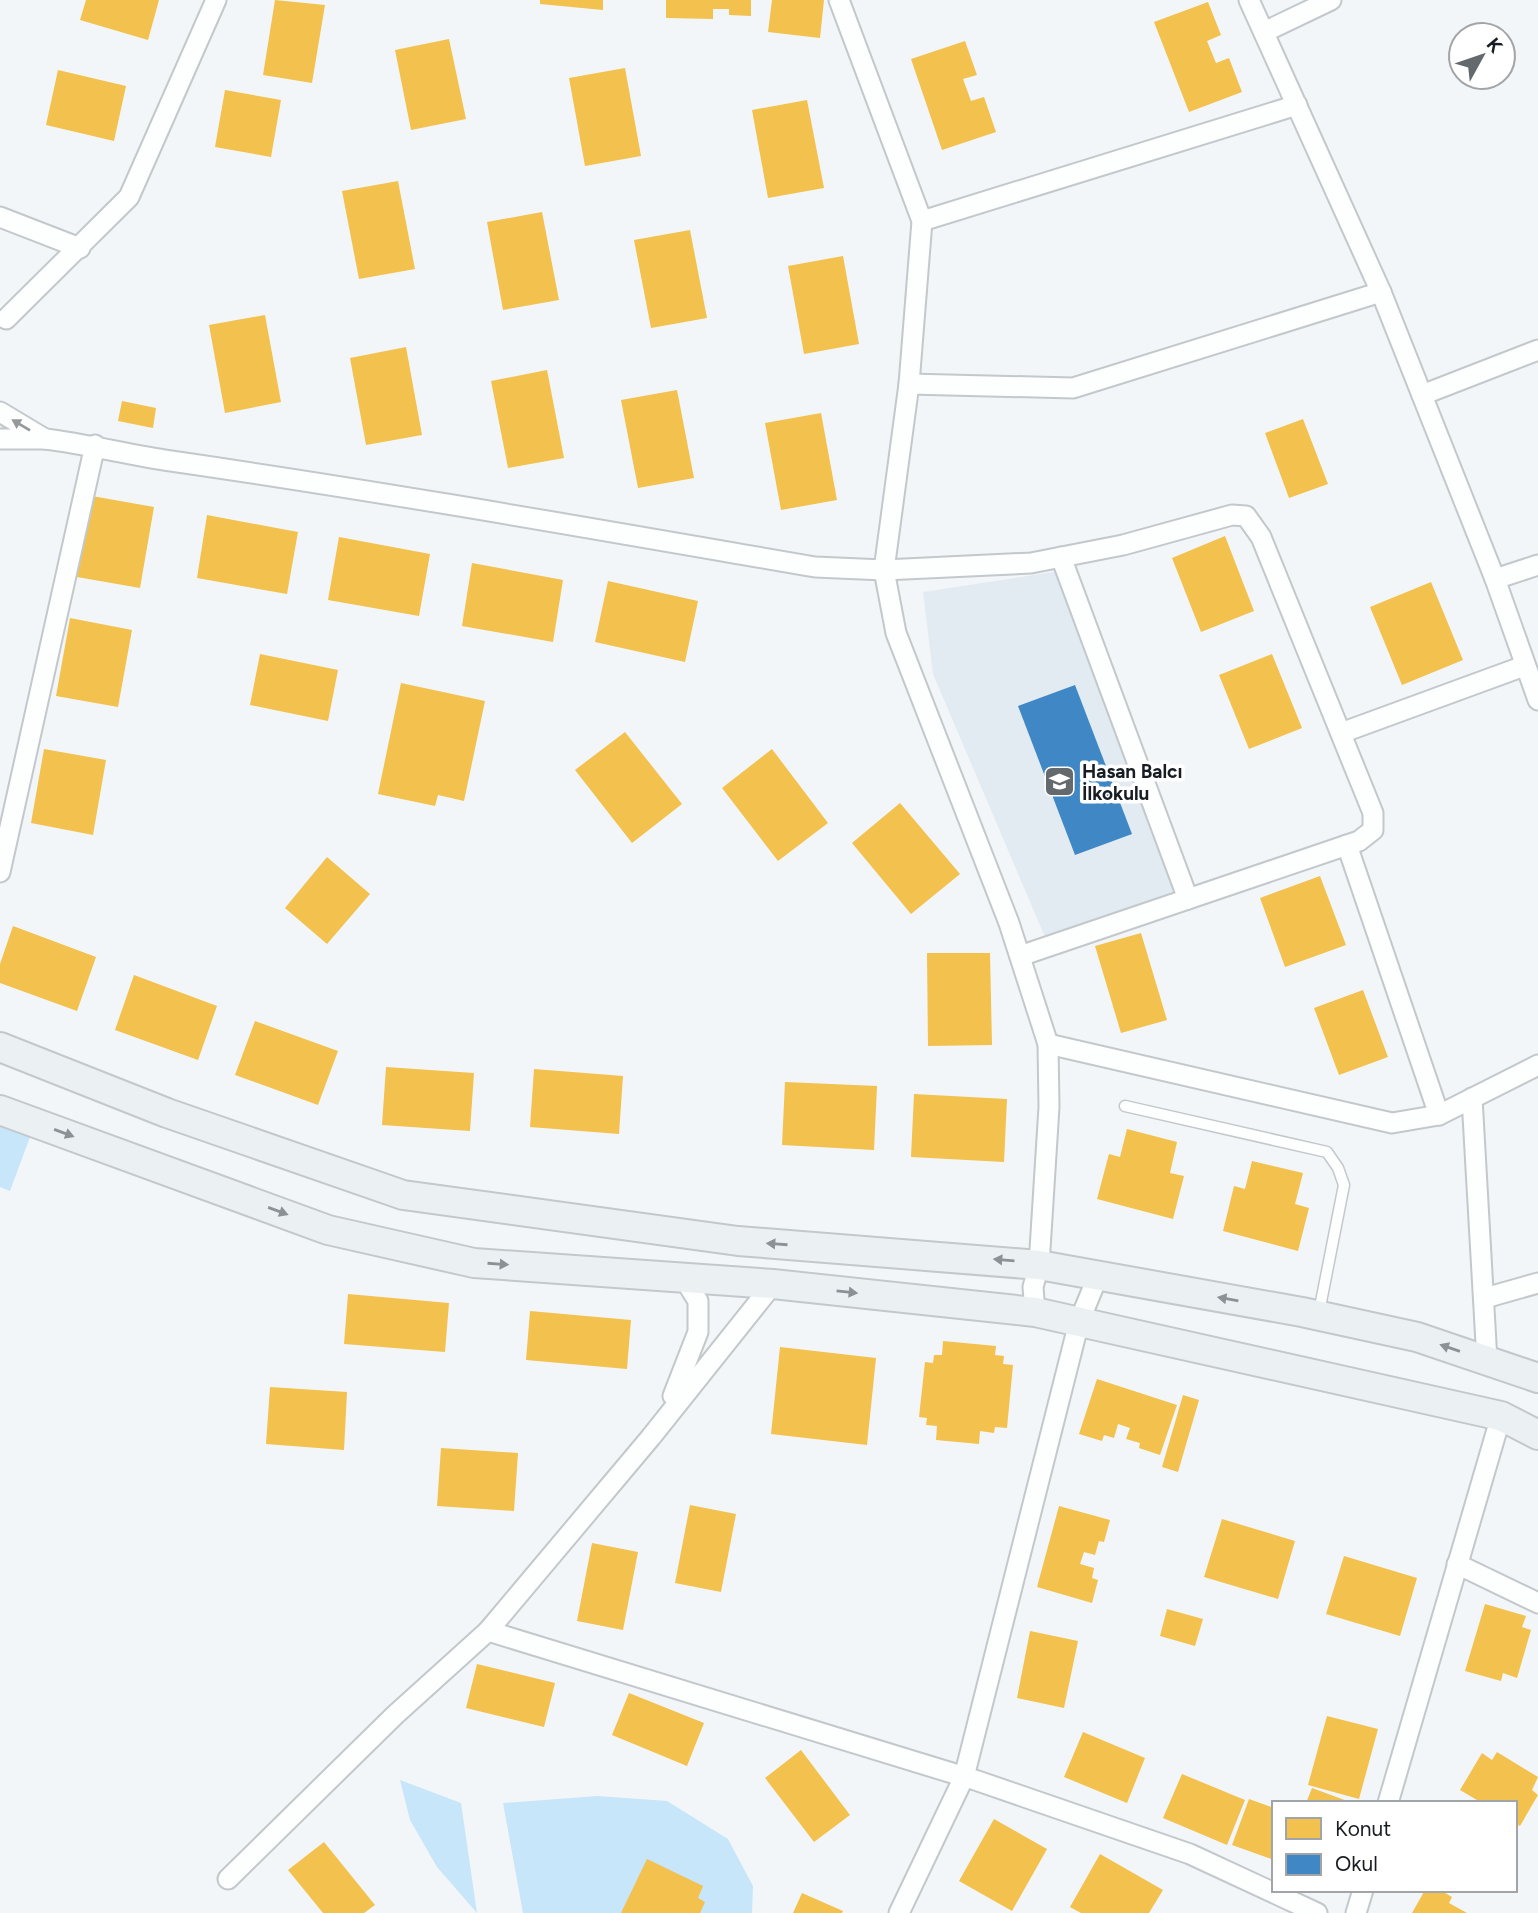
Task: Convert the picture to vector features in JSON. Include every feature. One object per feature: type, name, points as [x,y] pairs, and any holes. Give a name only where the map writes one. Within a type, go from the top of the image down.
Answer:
[{"type":"main road","points":[[0,1047],[167,1113],[403,1195],[738,1241],[1039,1265],[1319,1316],[1417,1337],[1538,1378]]},
{"type":"main road","points":[[0,1110],[328,1230],[474,1263],[774,1284],[1035,1312],[1501,1416],[1538,1435]]},
{"type":"street","points":[[2,324],[129,197],[216,0]]},
{"type":"street","points":[[839,0],[922,221],[909,384],[884,570],[896,633],[1020,956],[1048,1044],[1049,1107],[1039,1265],[1032,1287],[1035,1312]]},
{"type":"street","points":[[1249,0],[1381,292],[1495,579],[1538,700]]},
{"type":"street","points":[[1264,32],[1331,0]]},
{"type":"street","points":[[922,221],[1297,105]]},
{"type":"street","points":[[0,217],[80,248]]},
{"type":"street","points":[[909,384],[1073,388],[1381,292]]},
{"type":"street","points":[[1422,395],[1538,351]]},
{"type":"street","points":[[0,412],[45,439]]},
{"type":"street","points":[[0,439],[45,439],[95,445],[149,458],[302,480],[815,567],[884,570],[1031,562],[1123,545],[1232,514],[1246,516],[1261,537],[1374,813],[1373,830],[1359,841],[1020,956]]},
{"type":"street","points":[[0,872],[95,445]]},
{"type":"street","points":[[1061,557],[1188,899]]},
{"type":"street","points":[[1495,579],[1538,565]]},
{"type":"street","points":[[1341,733],[1524,666]]},
{"type":"street","points":[[1347,845],[1439,1115]]},
{"type":"street","points":[[1048,1044],[1392,1123],[1439,1115],[1538,1065]]},
{"type":"street","points":[[1472,1098],[1487,1361]]},
{"type":"street","points":[[899,1913],[964,1777],[1079,1322],[1093,1288],[1093,1275]]},
{"type":"street","points":[[652,1437],[682,1379],[698,1332],[698,1301],[683,1277]]},
{"type":"street","points":[[1485,1298],[1538,1283]]},
{"type":"street","points":[[228,1878],[395,1715],[488,1631],[652,1437],[774,1284]]},
{"type":"street","points":[[1389,1801],[1501,1416]]},
{"type":"street","points":[[1457,1564],[1538,1603]]},
{"type":"street","points":[[488,1631],[964,1777],[1190,1854],[1317,1913]]},
{"type":"street","points":[[1356,1913],[1362,1892]]},
{"type":"lane","points":[[1125,1106],[1327,1152],[1338,1168],[1344,1185],[1319,1316]]},
{"type":"shaded area","name":"Hasan Balcı İlkokulu","points":[[1066,570],[1176,891],[1045,937],[933,674],[923,592]]},
{"type":"shaded area","points":[[0,1125],[30,1137],[10,1191],[0,1187]]},
{"type":"shaded area","points":[[400,1780],[461,1803],[477,1913],[437,1867],[410,1820]]},
{"type":"shaded area","points":[[597,1796],[667,1801],[728,1839],[753,1886],[752,1913],[523,1913],[503,1803]]},
{"type":"building: Konut","points":[[86,0],[159,0],[148,40],[80,20]]},
{"type":"building: Konut","points":[[275,0],[325,5],[312,83],[263,75]]},
{"type":"building: Konut","points":[[540,0],[603,0],[603,10],[540,4]]},
{"type":"building: Konut","points":[[666,0],[751,0],[751,16],[729,15],[729,9],[713,9],[713,19],[666,18]]},
{"type":"building: Konut","points":[[772,0],[824,0],[820,38],[768,32]]},
{"type":"building: Konut","points":[[1208,2],[1221,35],[1207,41],[1216,63],[1229,58],[1242,92],[1189,112],[1154,22]]},
{"type":"building: Konut","points":[[449,39],[466,119],[411,130],[395,50]]},
{"type":"building: Konut","points":[[965,41],[977,75],[963,79],[971,101],[984,97],[996,132],[942,150],[911,59]]},
{"type":"building: Konut","points":[[625,68],[641,156],[585,166],[569,78]]},
{"type":"building: Konut","points":[[58,70],[126,86],[114,141],[46,125]]},
{"type":"building: Konut","points":[[225,90],[281,100],[271,157],[215,147]]},
{"type":"building: Konut","points":[[807,100],[824,188],[768,198],[752,110]]},
{"type":"building: Konut","points":[[398,181],[415,269],[359,279],[342,191]]},
{"type":"building: Konut","points":[[542,212],[559,300],[503,310],[487,222]]},
{"type":"building: Konut","points":[[690,230],[707,318],[651,328],[634,240]]},
{"type":"building: Konut","points":[[843,256],[859,344],[804,354],[788,266]]},
{"type":"building: Konut","points":[[265,315],[281,402],[225,413],[209,325]]},
{"type":"building: Konut","points":[[406,347],[422,435],[366,445],[350,358]]},
{"type":"building: Konut","points":[[547,370],[564,458],[508,468],[491,381]]},
{"type":"building: Konut","points":[[677,390],[694,478],[638,488],[621,400]]},
{"type":"building: Konut","points":[[122,401],[156,408],[153,428],[118,421]]},
{"type":"building: Konut","points":[[821,413],[837,500],[781,510],[765,423]]},
{"type":"building: Konut","points":[[1303,419],[1328,484],[1289,498],[1265,433]]},
{"type":"building: Konut","points":[[92,496],[154,507],[140,588],[77,577]]},
{"type":"building: Konut","points":[[207,515],[298,532],[287,594],[197,578]]},
{"type":"building: Konut","points":[[1225,536],[1254,611],[1201,632],[1172,558]]},
{"type":"building: Konut","points":[[339,537],[430,554],[419,616],[328,600]]},
{"type":"building: Konut","points":[[472,563],[563,580],[553,642],[462,626]]},
{"type":"building: Konut","points":[[608,581],[698,601],[685,662],[595,642]]},
{"type":"building: Konut","points":[[1431,582],[1463,660],[1402,685],[1370,607]]},
{"type":"building: Konut","points":[[70,618],[132,630],[118,707],[56,696]]},
{"type":"building: Konut","points":[[260,654],[338,670],[328,721],[250,705]]},
{"type":"building: Konut","points":[[1272,654],[1302,728],[1249,749],[1219,675]]},
{"type":"building: Konut","points":[[401,683],[485,701],[464,801],[438,795],[435,806],[378,794]]},
{"type":"building: Konut","points":[[625,732],[682,804],[632,843],[575,770]]},
{"type":"building: Konut","points":[[44,749],[106,760],[93,835],[31,823]]},
{"type":"building: Konut","points":[[772,749],[828,823],[778,861],[722,788]]},
{"type":"building: Konut","points":[[900,803],[960,874],[911,914],[852,843]]},
{"type":"building: Konut","points":[[327,857],[370,894],[327,944],[285,908]]},
{"type":"building: Konut","points":[[1320,876],[1346,945],[1285,967],[1260,898]]},
{"type":"building: Konut","points":[[13,926],[96,957],[77,1011],[0,983],[0,964]]},
{"type":"building: Konut","points":[[1141,933],[1167,1020],[1121,1033],[1095,946]]},
{"type":"building: Konut","points":[[927,953],[990,953],[992,1045],[928,1046]]},
{"type":"building: Konut","points":[[134,975],[217,1006],[198,1060],[115,1030]]},
{"type":"building: Konut","points":[[1363,990],[1388,1057],[1339,1075],[1314,1008]]},
{"type":"building: Konut","points":[[255,1021],[338,1051],[318,1105],[235,1075]]},
{"type":"building: Konut","points":[[386,1067],[474,1073],[470,1131],[382,1125]]},
{"type":"building: Konut","points":[[534,1069],[623,1076],[619,1134],[530,1127]]},
{"type":"building: Konut","points":[[785,1082],[877,1086],[874,1150],[782,1145]]},
{"type":"building: Konut","points":[[914,1094],[1007,1099],[1004,1162],[911,1157]]},
{"type":"building: Konut","points":[[1127,1129],[1177,1142],[1170,1173],[1184,1176],[1173,1219],[1097,1199],[1109,1154],[1120,1157]]},
{"type":"building: Konut","points":[[1252,1161],[1303,1173],[1295,1204],[1309,1208],[1298,1251],[1223,1231],[1234,1186],[1245,1189]]},
{"type":"building: Konut","points":[[348,1294],[449,1303],[445,1352],[344,1344]]},
{"type":"building: Konut","points":[[530,1311],[631,1320],[627,1369],[526,1360]]},
{"type":"building: Konut","points":[[943,1341],[996,1346],[995,1355],[1004,1356],[1003,1364],[1013,1365],[1007,1428],[995,1427],[994,1433],[980,1431],[979,1444],[936,1440],[937,1426],[926,1425],[927,1418],[919,1417],[925,1362],[933,1363],[934,1355],[942,1355]]},
{"type":"building: Konut","points":[[780,1347],[876,1358],[867,1445],[771,1434]]},
{"type":"building: Konut","points":[[1097,1379],[1177,1405],[1160,1455],[1139,1448],[1140,1443],[1126,1439],[1130,1428],[1118,1424],[1114,1438],[1104,1435],[1102,1441],[1079,1434]]},
{"type":"building: Konut","points":[[270,1387],[347,1392],[344,1450],[266,1444]]},
{"type":"building: Konut","points":[[1183,1395],[1199,1400],[1178,1472],[1162,1467]]},
{"type":"building: Konut","points":[[441,1448],[518,1453],[514,1511],[437,1506]]},
{"type":"building: Konut","points":[[690,1505],[736,1514],[721,1592],[675,1583]]},
{"type":"building: Konut","points":[[1059,1506],[1110,1520],[1104,1542],[1099,1541],[1095,1555],[1084,1552],[1080,1564],[1094,1568],[1092,1578],[1098,1580],[1092,1603],[1037,1587]]},
{"type":"building: Konut","points":[[1222,1519],[1295,1541],[1278,1599],[1204,1577]]},
{"type":"building: Konut","points":[[592,1543],[638,1552],[623,1630],[577,1621]]},
{"type":"building: Konut","points":[[1344,1556],[1417,1578],[1400,1636],[1326,1614]]},
{"type":"building: Konut","points":[[1485,1604],[1526,1616],[1522,1627],[1531,1630],[1517,1678],[1503,1673],[1501,1681],[1465,1671]]},
{"type":"building: Konut","points":[[1167,1609],[1203,1619],[1195,1646],[1160,1636]]},
{"type":"building: Konut","points":[[1030,1631],[1078,1641],[1064,1708],[1017,1698]]},
{"type":"building: Konut","points":[[477,1664],[555,1683],[544,1727],[466,1708]]},
{"type":"building: Konut","points":[[629,1693],[704,1723],[687,1766],[612,1735]]},
{"type":"building: Konut","points":[[1327,1716],[1378,1729],[1359,1799],[1308,1785]]},
{"type":"building: Konut","points":[[1083,1732],[1145,1758],[1127,1803],[1064,1777]]},
{"type":"building: Konut","points":[[801,1750],[850,1815],[814,1842],[765,1778]]},
{"type":"building: Konut","points":[[1497,1752],[1538,1777],[1532,1790],[1538,1795],[1520,1826],[1517,1824],[1517,1801],[1479,1801],[1460,1790],[1482,1753],[1492,1760]]},
{"type":"building: Konut","points":[[1182,1774],[1245,1800],[1227,1845],[1163,1818]]},
{"type":"building: Konut","points":[[1312,1788],[1347,1801],[1307,1801]]},
{"type":"building: Konut","points":[[1249,1799],[1272,1807],[1272,1859],[1232,1845]]},
{"type":"building: Konut","points":[[994,1819],[1047,1849],[1012,1911],[959,1881]]},
{"type":"building: Konut","points":[[324,1842],[375,1905],[364,1913],[323,1913],[288,1870]]},
{"type":"building: Konut","points":[[1100,1854],[1163,1890],[1149,1913],[1081,1913],[1070,1907]]},
{"type":"building: Konut","points":[[647,1859],[703,1886],[698,1898],[705,1902],[700,1913],[621,1913]]},
{"type":"building: Konut","points":[[1424,1892],[1443,1892],[1452,1897],[1449,1903],[1467,1913],[1412,1913]]},
{"type":"building: Konut","points":[[802,1893],[843,1911],[793,1913]]},
{"type":"building: Okul","points":[[1075,685],[1132,834],[1075,855],[1018,706]]},
{"type":"place","name":"Hasan Balcı İlkokulu","points":[[1059,782]]}]
